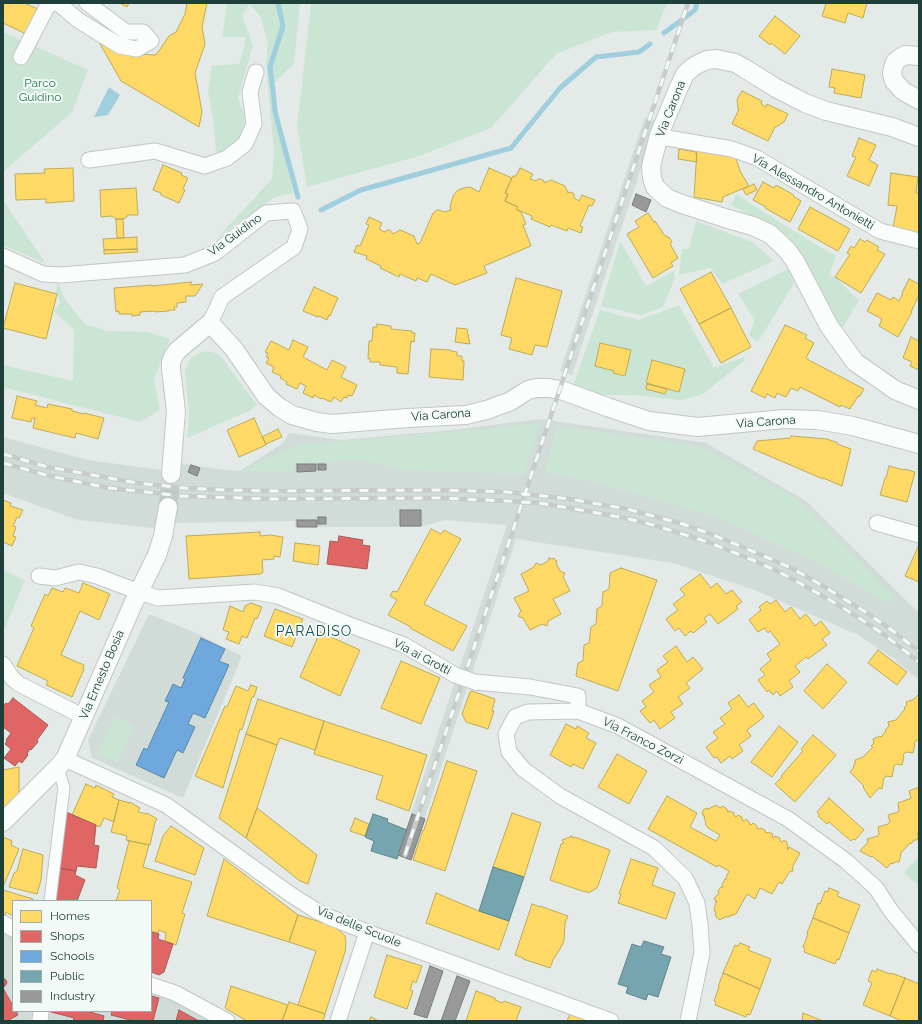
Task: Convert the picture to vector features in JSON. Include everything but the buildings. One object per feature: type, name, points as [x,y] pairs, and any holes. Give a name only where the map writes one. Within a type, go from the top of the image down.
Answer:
[{"type":"street","points":[[21,57],[48,5],[56,3],[78,20],[120,46],[137,49],[151,41],[143,32],[126,32],[87,3]]},
{"type":"street","points":[[919,56],[905,55],[900,58],[895,62],[892,74],[894,80],[903,90],[919,100]]},
{"type":"street","name":"Via Carona","points":[[919,137],[892,127],[826,111],[805,103],[776,88],[735,63],[716,59],[707,60],[700,63],[685,74],[659,136],[650,166],[655,187],[667,198],[715,215],[753,226],[770,234],[787,250],[795,261],[829,326],[855,362],[895,390],[919,400]]},
{"type":"street","points":[[89,160],[155,151],[205,166],[227,158],[245,144],[254,124],[250,92],[256,72]]},
{"type":"street","name":"Via Alessandro Antonietti","points":[[659,136],[732,149],[757,158],[880,231],[919,242]]},
{"type":"street","name":"Via Guidino","points":[[3,256],[43,274],[60,275],[185,265],[214,253],[266,213],[293,211],[300,229],[294,247],[222,297],[210,323]]},
{"type":"street","points":[[171,474],[176,411],[171,362],[177,351],[210,323]]},
{"type":"street","name":"Via Carona","points":[[210,323],[234,349],[266,396],[279,407],[292,415],[317,422],[332,424],[466,415],[490,409],[509,402],[528,390],[549,388],[564,391],[606,408],[649,421],[698,428],[784,419],[818,420],[853,426],[919,444]]},
{"type":"street","name":"Via Ernesto Bosia","points":[[3,822],[62,763],[156,555],[163,536],[168,507]]},
{"type":"street","points":[[877,523],[919,535]]},
{"type":"street","name":"Via ai Grotti","points":[[39,576],[55,578],[80,572],[97,576],[158,598],[255,592],[278,596],[404,645],[455,675],[475,682],[530,687],[578,696],[578,710]]},
{"type":"street","points":[[3,664],[12,678],[19,684],[84,717]]},
{"type":"street","name":"Via Franco Zorzi","points":[[688,1021],[702,953],[697,903],[685,878],[654,848],[560,796],[523,769],[509,752],[506,734],[515,717],[528,712],[578,710],[618,726],[788,818],[846,861],[876,888],[891,911],[919,945]]},
{"type":"street","points":[[50,900],[64,788],[62,763]]},
{"type":"street","name":"Via delle Scuole","points":[[62,763],[166,805],[290,894],[315,910],[367,932],[611,1021]]},
{"type":"street","points":[[3,923],[12,928]]},
{"type":"street","points":[[338,1021],[367,932]]},
{"type":"street","points":[[152,985],[175,993],[227,1021]]},
{"type":"shaded area","points":[[645,117],[657,121],[572,375],[560,371]]},
{"type":"shaded area","points":[[541,419],[706,443],[806,501],[919,613],[919,680],[893,658],[858,635],[755,590],[673,563],[516,539],[411,860],[398,855],[399,850],[507,525],[445,520],[421,527],[295,527],[295,521],[177,523],[152,528],[78,520],[3,493],[3,437],[88,460],[161,470],[172,462],[240,471],[283,443],[289,433],[341,440],[452,430]]},
{"type":"shaded area","points":[[149,614],[196,633],[242,656],[183,798],[92,758],[88,740]]},
{"type":"shaded area","points":[[3,923],[12,928],[12,1012],[152,1012],[152,985],[227,1021],[3,1021]]},
{"type":"green space","points":[[227,3],[300,3],[294,64],[273,84],[293,193],[275,197],[217,238],[272,179],[274,152],[266,65],[268,44],[261,17],[249,4],[242,16],[253,45],[238,99],[245,115],[241,137],[231,152],[216,152],[213,118],[208,92],[212,66],[239,64],[245,44],[245,37],[222,37]]},
{"type":"green space","points":[[311,3],[667,3],[656,30],[612,32],[556,54],[491,128],[419,156],[307,187],[297,127]]},
{"type":"green space","name":"Parco Guidino","points":[[3,32],[88,70],[72,112],[3,172]]},
{"type":"green space","points":[[736,194],[836,256],[829,276],[835,277],[859,301],[842,328],[788,236],[731,205]]},
{"type":"green space","points":[[3,200],[46,264],[3,245]]},
{"type":"green space","points":[[696,221],[754,243],[774,261],[722,284],[711,268],[679,275],[682,249],[689,249]]},
{"type":"green space","points":[[620,241],[646,286],[674,271],[675,278],[663,307],[640,315],[601,306]]},
{"type":"green space","points":[[788,269],[794,283],[758,342],[749,335],[755,320],[738,294]]},
{"type":"green space","points":[[58,281],[64,298],[85,324],[107,331],[147,332],[170,339],[154,380],[160,410],[140,422],[6,388],[3,392],[3,365],[73,381],[74,330],[54,311],[60,303],[56,290]]},
{"type":"green space","points":[[679,305],[714,368],[744,357],[745,360],[703,394],[681,400],[632,395],[601,395],[573,386],[600,310],[639,320]]},
{"type":"green space","points":[[207,351],[213,352],[223,359],[257,405],[249,411],[187,438],[189,414],[185,370],[192,357]]},
{"type":"green space","points":[[541,423],[524,474],[405,470],[365,460],[294,463],[294,471],[240,471],[298,445]]},
{"type":"green space","points":[[557,426],[702,447],[799,500],[895,598],[888,603],[817,562],[715,516],[598,483],[545,472]]},
{"type":"green space","points":[[3,570],[25,580],[4,630],[3,630]]},
{"type":"green space","points":[[114,717],[134,725],[118,762],[98,754]]},
{"type":"green space","points":[[919,856],[919,886],[904,873]]},
{"type":"water","points":[[109,87],[120,95],[108,115],[94,117]]},
{"type":"waterway","points":[[278,3],[283,26],[270,67],[275,112],[298,197]]},
{"type":"waterway","points":[[664,33],[695,10],[697,3]]},
{"type":"waterway","points":[[321,210],[361,190],[511,148],[560,88],[596,57],[639,52],[650,44]]},
{"type":"tunnel","points":[[168,507],[171,474]]},
{"type":"railway","points":[[405,855],[688,3]]},
{"type":"railway","points":[[3,454],[48,467],[137,483],[184,488],[270,491],[440,490],[508,492],[570,499],[627,509],[683,524],[711,534],[791,568],[867,613],[919,651]]},
{"type":"railway","points":[[3,463],[46,475],[109,488],[182,496],[269,499],[439,498],[507,501],[539,503],[625,518],[708,542],[787,576],[862,620],[886,636],[919,662]]},
{"type":"district","name":"PARADISO","points":[[314,632]]}]
